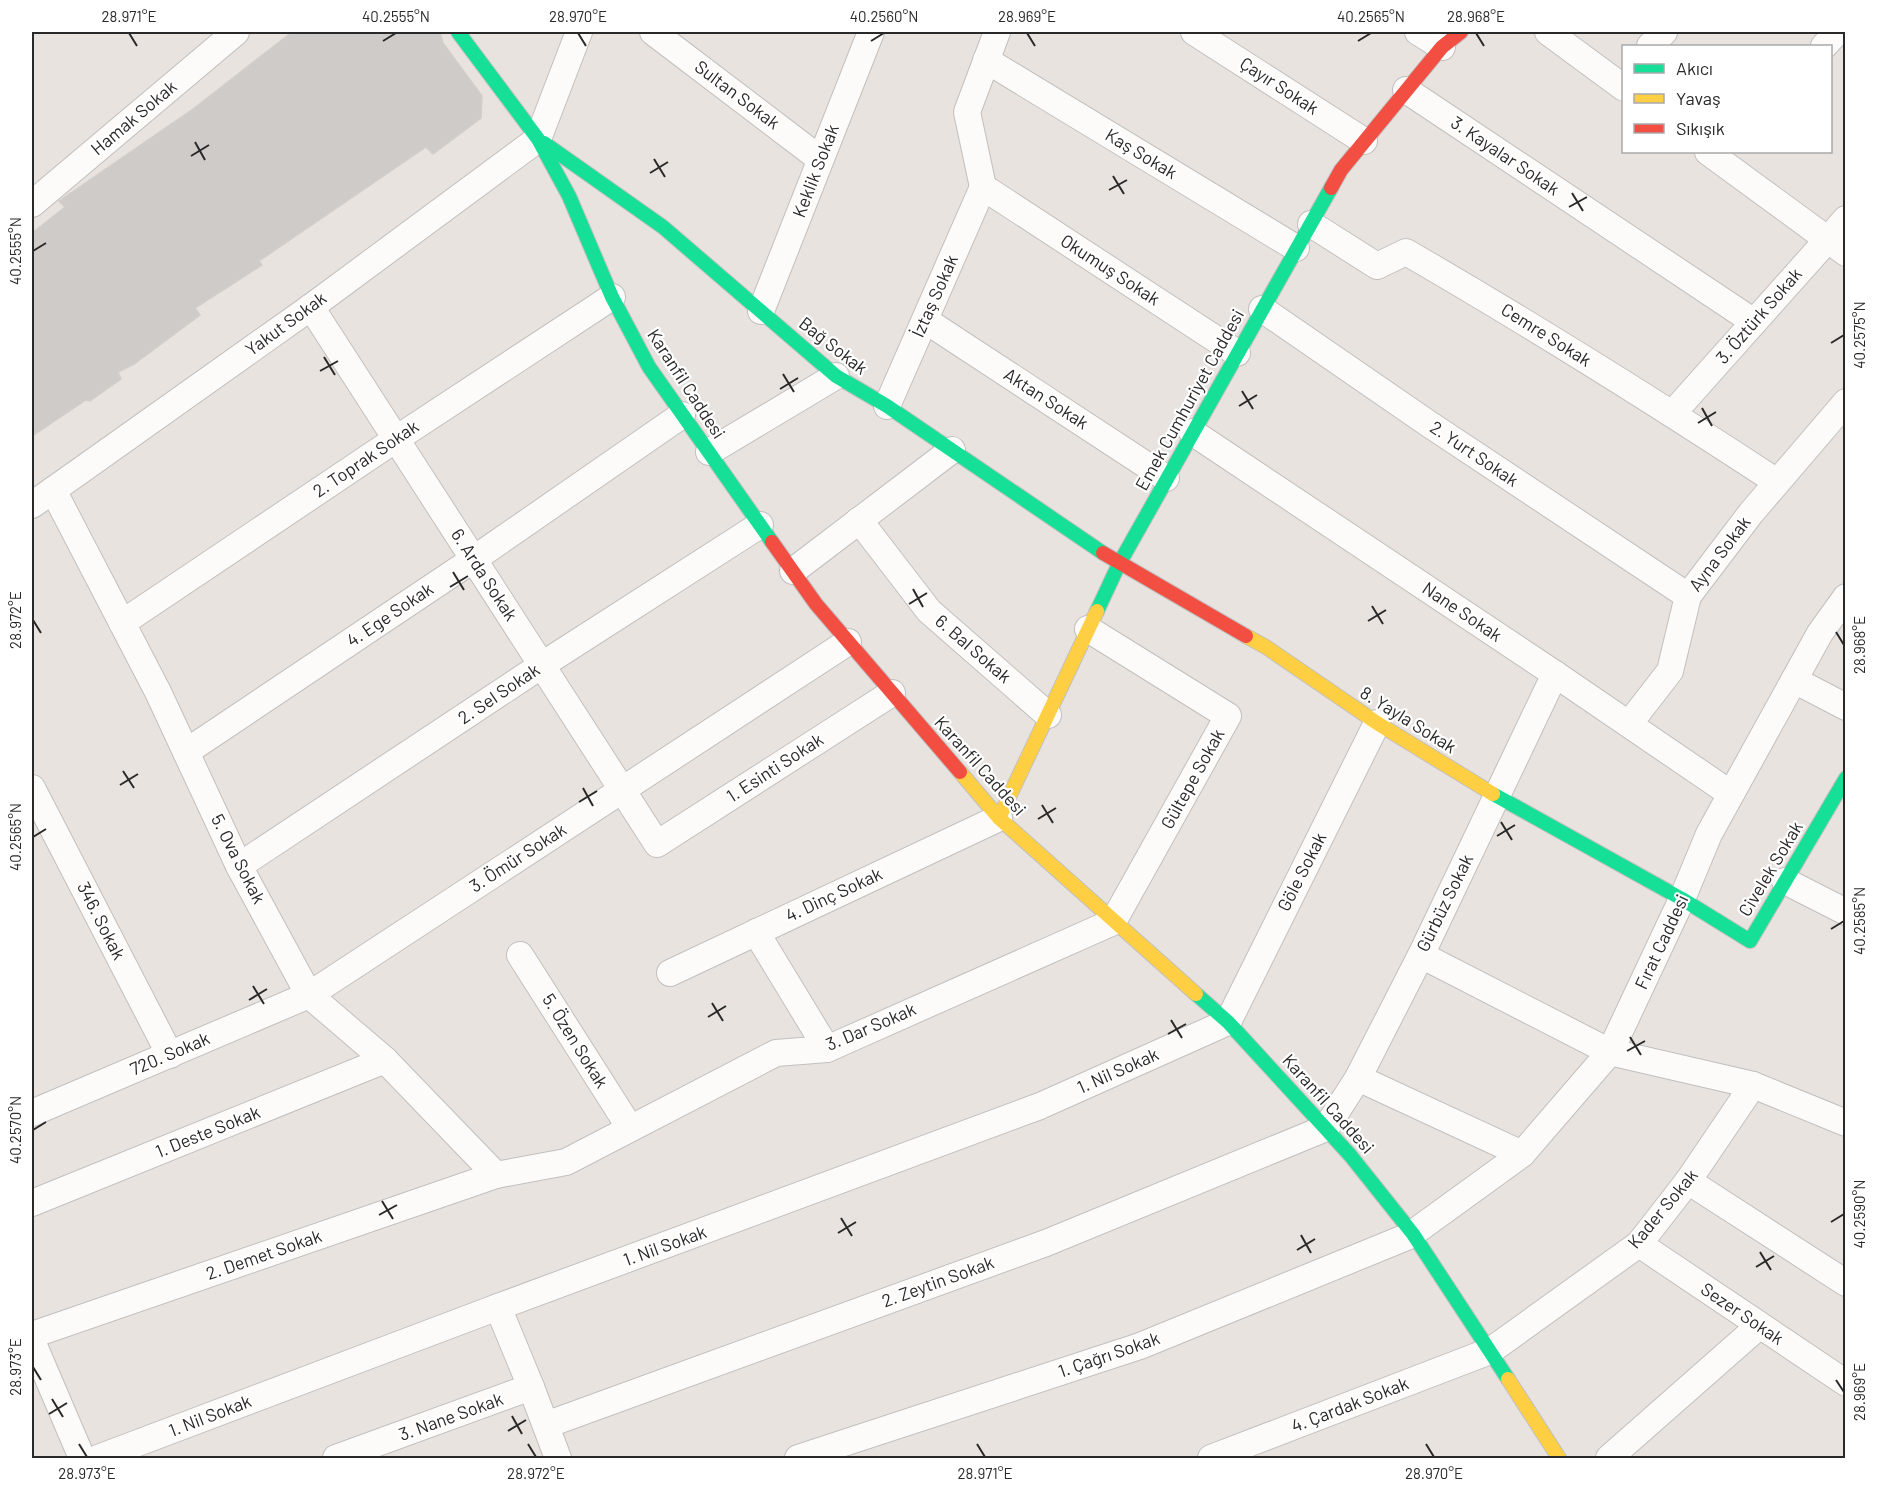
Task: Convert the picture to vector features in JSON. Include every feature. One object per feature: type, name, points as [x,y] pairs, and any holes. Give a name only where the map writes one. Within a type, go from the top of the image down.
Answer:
[{"type":"street","name":"Hamak Sokak","points":[[32,204],[236,32]]},
{"type":"street","name":"Karanfil Caddesi","points":[[458,32],[538,139],[569,196],[612,297],[649,367],[816,604],[999,818],[1113,922],[1228,1022],[1350,1155],[1413,1234],[1559,1458]]},
{"type":"street","points":[[538,139],[579,32]]},
{"type":"street","name":"Sultan Sokak","points":[[653,32],[820,159]]},
{"type":"street","name":"Keklik Sokak","points":[[761,311],[871,32]]},
{"type":"street","points":[[983,187],[967,111],[997,32]]},
{"type":"street","name":"Çayır Sokak","points":[[1194,32],[1364,141]]},
{"type":"street","points":[[1418,32],[1452,39]]},
{"type":"street","points":[[1548,32],[1621,83]]},
{"type":"street","points":[[1651,45],[1664,32]]},
{"type":"street","points":[[1825,45],[1837,32]]},
{"type":"street","name":"Emek Cumhuriyet Caddesi","points":[[999,818],[1119,564],[1341,170],[1406,90],[1452,39]]},
{"type":"street","name":"Kaş Sokak","points":[[986,60],[1296,248]]},
{"type":"street","name":"3. Kayalar Sokak","points":[[1406,90],[1754,322]]},
{"type":"street","name":"Yakut Sokak","points":[[32,505],[311,307],[538,139]]},
{"type":"street","name":"Bağ Sokak","points":[[538,139],[663,227],[836,376],[888,406],[1119,564]]},
{"type":"street","points":[[1721,155],[1836,246]]},
{"type":"street","name":"İztaş Sokak","points":[[888,406],[983,187]]},
{"type":"street","name":"Okumuş Sokak","points":[[983,187],[1237,353]]},
{"type":"street","name":"3. Öztürk Sokak","points":[[1673,414],[1754,322],[1836,246],[1845,219]]},
{"type":"street","name":"Cemre Sokak","points":[[1311,224],[1377,266],[1406,252],[1673,414],[1777,482]]},
{"type":"street","name":"2. Toprak Sokak","points":[[122,623],[612,297]]},
{"type":"street","name":"6. Arda Sokak","points":[[311,307],[657,844]]},
{"type":"street","name":"2. Yurt Sokak","points":[[1262,309],[1429,424],[1688,596]]},
{"type":"street","name":"Aktan Sokak","points":[[925,320],[1166,478]]},
{"type":"street","points":[[709,452],[836,376]]},
{"type":"street","name":"Ayna Sokak","points":[[1629,724],[1670,671],[1688,596],[1777,482],[1845,402]]},
{"type":"street","name":"4. Ege Sokak","points":[[186,752],[474,559],[682,415]]},
{"type":"street","name":"Nane Sokak","points":[[1192,432],[1731,794]]},
{"type":"street","points":[[792,571],[952,450]]},
{"type":"street","name":"5. Ova Sokak","points":[[54,490],[186,752],[239,866],[309,995],[386,1060],[496,1175]]},
{"type":"street","name":"6. Bal Sokak","points":[[860,520],[929,611],[1048,715]]},
{"type":"street","name":"2. Sel Sokak","points":[[239,866],[542,665],[760,525]]},
{"type":"street","name":"8. Yayla Sokak","points":[[1119,564],[1266,647],[1377,723],[1497,796],[1682,899]]},
{"type":"street","name":"Fırat Caddesi","points":[[1413,1234],[1522,1154],[1610,1052],[1682,899],[1709,834],[1820,633],[1845,597]]},
{"type":"street","name":"Gültepe Sokak","points":[[1088,629],[1228,716],[1113,922]]},
{"type":"street","name":"3. Ömür Sokak","points":[[309,995],[848,642]]},
{"type":"street","name":"Gürbüz Sokak","points":[[1326,1128],[1358,1078],[1421,955],[1555,674]]},
{"type":"street","points":[[1794,680],[1845,707]]},
{"type":"street","name":"1. Esinti Sokak","points":[[657,844],[892,693]]},
{"type":"street","name":"Göle Sokak","points":[[1228,1022],[1377,723]]},
{"type":"street","name":"Civelek Sokak","points":[[1682,899],[1750,941],[1845,778]]},
{"type":"street","name":"346. Sokak","points":[[32,788],[170,1055]]},
{"type":"street","name":"4. Dinç Sokak","points":[[670,973],[999,818]]},
{"type":"street","points":[[1785,881],[1845,912]]},
{"type":"street","name":"3. Dar Sokak","points":[[496,1175],[566,1162],[776,1053],[827,1048],[1113,922]]},
{"type":"street","points":[[756,932],[827,1048]]},
{"type":"street","name":"5. Özen Sokak","points":[[520,955],[630,1128]]},
{"type":"street","points":[[1421,955],[1610,1052],[1753,1085],[1845,1123]]},
{"type":"street","name":"720. Sokak","points":[[32,1113],[309,995]]},
{"type":"street","name":"1. Nil Sokak","points":[[98,1458],[1040,1106],[1228,1022]]},
{"type":"street","name":"1. Deste Sokak","points":[[32,1203],[386,1060]]},
{"type":"street","points":[[1358,1078],[1522,1154]]},
{"type":"street","name":"Kader Sokak","points":[[1490,1351],[1639,1244],[1688,1181],[1753,1085]]},
{"type":"street","name":"2. Zeytin Sokak","points":[[546,1425],[1046,1243],[1326,1128]]},
{"type":"street","name":"2. Demet Sokak","points":[[32,1335],[496,1175]]},
{"type":"street","points":[[1688,1181],[1845,1283]]},
{"type":"street","name":"1. Çağrı Sokak","points":[[798,1458],[1140,1346],[1413,1234]]},
{"type":"street","name":"Sezer Sokak","points":[[1639,1244],[1845,1383]]},
{"type":"street","points":[[498,1307],[558,1458]]},
{"type":"street","points":[[1609,1458],[1759,1326]]},
{"type":"street","points":[[32,1341],[82,1458]]},
{"type":"street","name":"4. Çardak Sokak","points":[[1211,1458],[1490,1351]]},
{"type":"street","name":"3. Nane Sokak","points":[[336,1458],[531,1387]]},
{"type":"building","points":[[292,32],[440,32],[443,43],[482,96],[481,118],[433,154],[426,147],[259,261],[262,265],[195,308],[200,315],[134,364],[118,372],[121,379],[90,401],[86,400],[32,436],[32,233],[65,207],[59,201],[193,109]]},
{"type":"traffic: fast","points":[[458,32],[538,139],[569,196],[612,297],[649,367],[772,542]]},
{"type":"traffic: fast","points":[[544,143],[663,227],[836,376],[887,406],[1103,553]]},
{"type":"traffic: fast","points":[[1097,611],[1119,564],[1331,188]]},
{"type":"traffic: fast","points":[[1493,794],[1682,899],[1750,941],[1846,778]]},
{"type":"traffic: fast","points":[[1196,994],[1228,1022],[1350,1155],[1413,1234],[1508,1379]]},
{"type":"traffic: slow","points":[[999,818],[1097,611]]},
{"type":"traffic: slow","points":[[1246,636],[1266,647],[1377,723],[1493,794]]},
{"type":"traffic: slow","points":[[960,772],[999,818],[1196,994]]},
{"type":"traffic: slow","points":[[1508,1379],[1559,1458]]},
{"type":"traffic: jam","points":[[1331,188],[1341,170],[1442,47],[1461,32]]},
{"type":"traffic: jam","points":[[772,542],[816,604],[960,772]]},
{"type":"traffic: jam","points":[[1103,553],[1246,636]]}]
